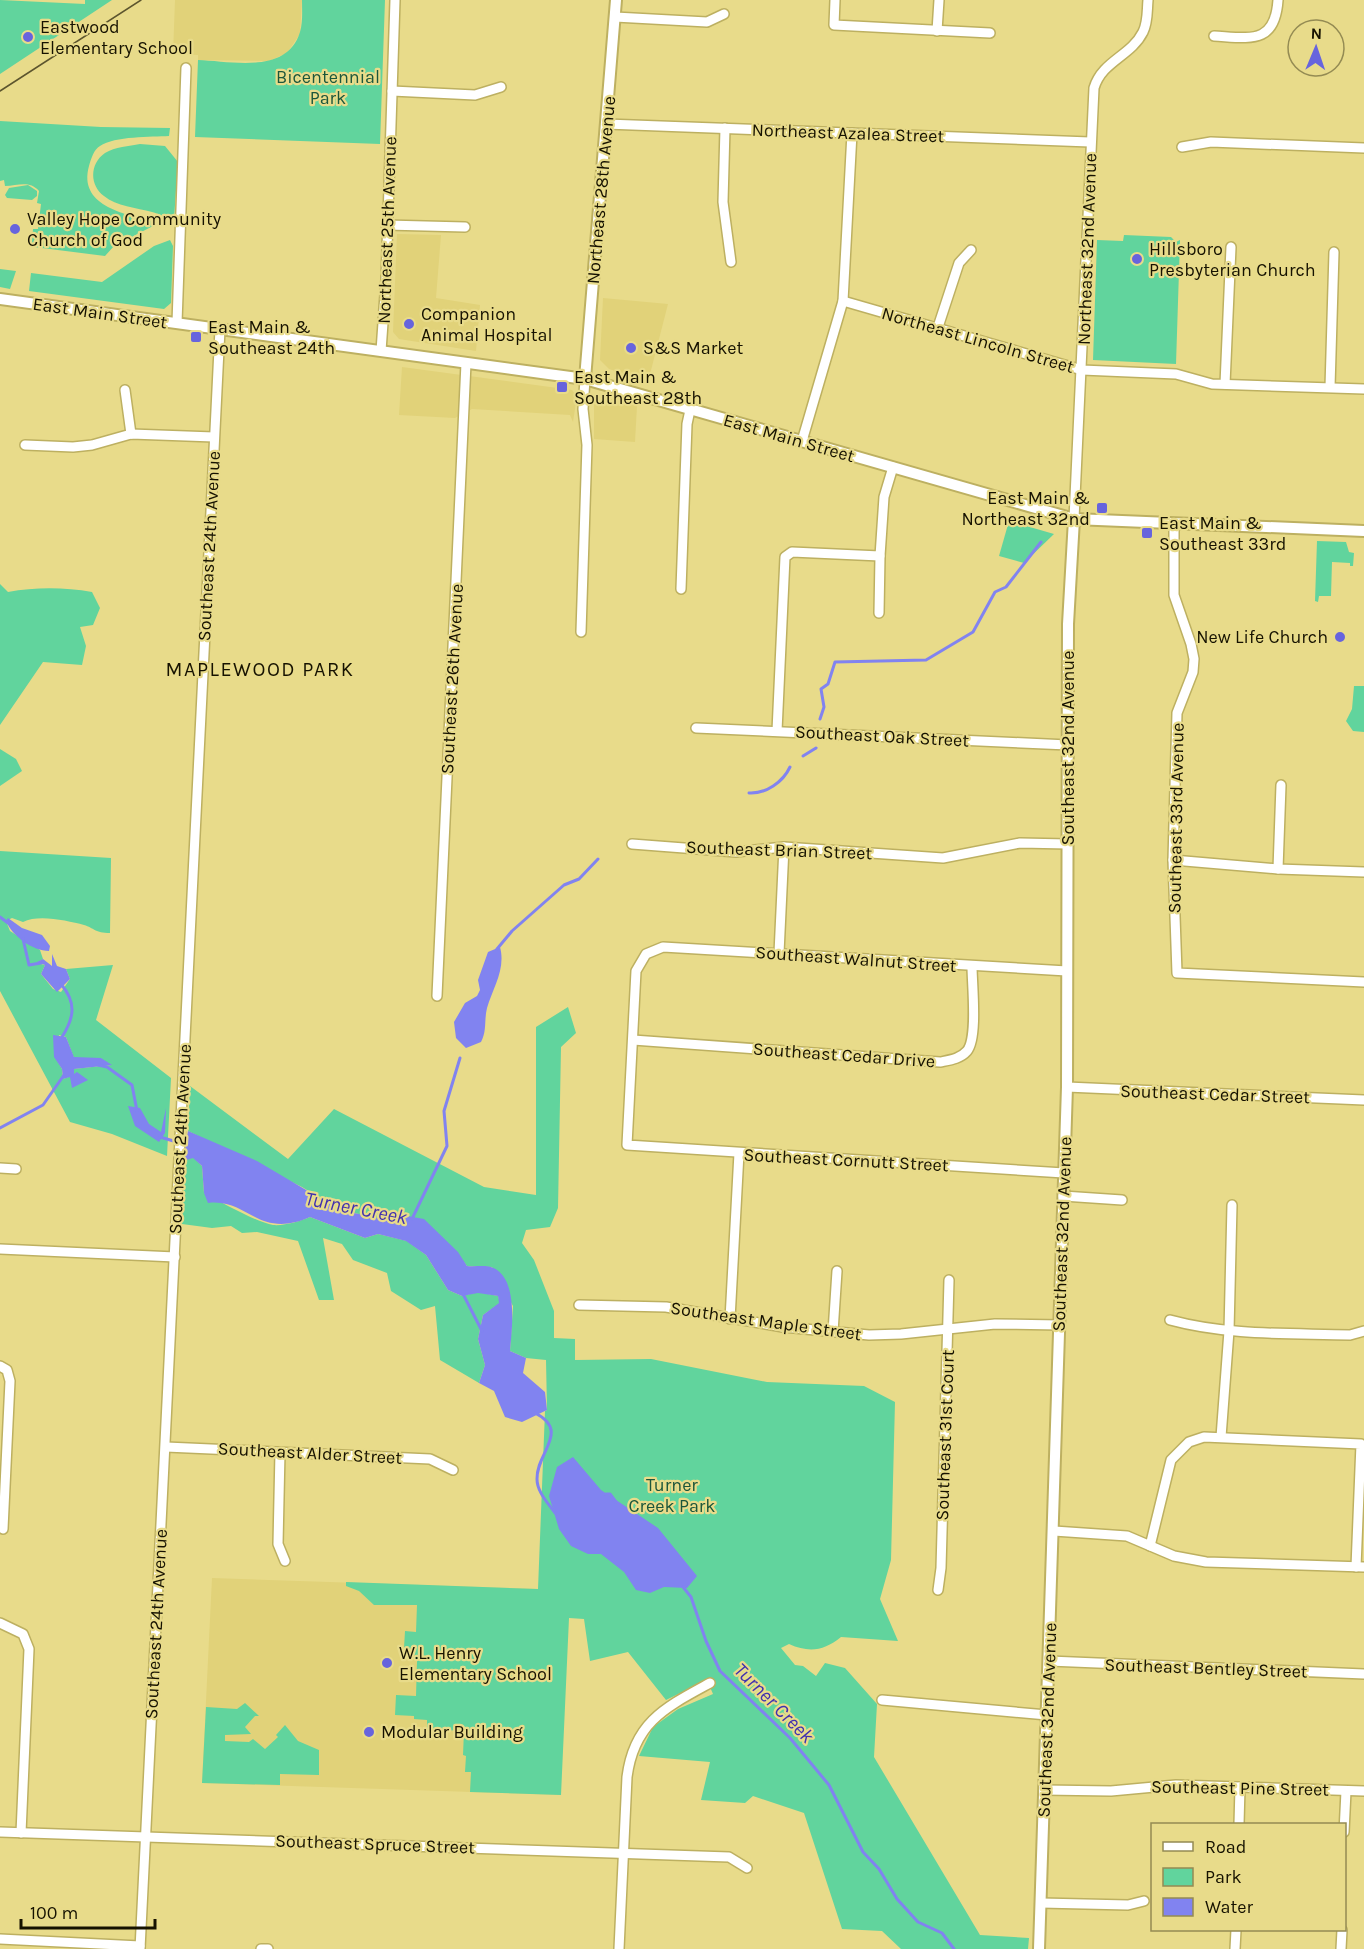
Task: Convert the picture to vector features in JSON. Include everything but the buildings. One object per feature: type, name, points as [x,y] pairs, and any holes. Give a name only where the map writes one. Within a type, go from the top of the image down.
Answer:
[{"type":"main road","name":"Northeast 28th Avenue","points":[[585,380],[616,0]]},
{"type":"main road","name":"East Main Street","points":[[0,299],[585,380],[1074,519],[1364,531]]},
{"type":"main road","name":"Southeast 32nd Avenue","points":[[1039,1949],[1067,1088],[1068,624],[1074,519]]},
{"type":"street","name":"Northeast 25th Avenue","points":[[381,351],[386,280],[395,0]]},
{"type":"street","points":[[835,0],[834,25],[990,33]]},
{"type":"street","points":[[937,31],[939,0]]},
{"type":"street","name":"Northeast 32nd Avenue","points":[[1074,519],[1093,96],[1097,78],[1138,39],[1147,21],[1148,0]]},
{"type":"street","points":[[1214,36],[1260,36],[1271,29],[1277,19],[1278,0]]},
{"type":"street","points":[[615,17],[707,22],[724,14]]},
{"type":"street","points":[[177,323],[186,68]]},
{"type":"street","points":[[392,91],[475,95],[501,87]]},
{"type":"street","name":"Northeast Azalea Street","points":[[606,124],[1090,142]]},
{"type":"street","points":[[725,128],[723,202],[731,262]]},
{"type":"street","points":[[802,441],[843,301],[852,133]]},
{"type":"street","points":[[1182,147],[1211,142],[1364,148]]},
{"type":"street","points":[[386,225],[465,227]]},
{"type":"street","points":[[1226,384],[1231,248]]},
{"type":"street","points":[[938,327],[959,263],[971,250]]},
{"type":"street","points":[[1330,387],[1334,252]]},
{"type":"street","name":"Northeast Lincoln Street","points":[[843,301],[1082,370],[1176,374],[1212,384],[1364,388]]},
{"type":"street","name":"Southeast 24th Avenue","points":[[140,1948],[220,329]]},
{"type":"street","name":"Southeast 26th Avenue","points":[[438,996],[466,363]]},
{"type":"street","points":[[581,632],[587,445],[583,420],[585,380]]},
{"type":"street","points":[[125,390],[131,434]]},
{"type":"street","points":[[681,589],[687,424],[690,410]]},
{"type":"street","points":[[25,445],[73,447],[131,434],[214,437]]},
{"type":"street","points":[[879,613],[884,497],[893,467]]},
{"type":"street","name":"Southeast 33rd Avenue","points":[[1174,524],[1174,595],[1194,659],[1192,672],[1177,713],[1173,860],[1177,973],[1364,982]]},
{"type":"street","points":[[777,731],[785,557],[792,552],[880,556]]},
{"type":"street","name":"Southeast Oak Street","points":[[696,728],[1068,745]]},
{"type":"street","points":[[1278,869],[1281,785]]},
{"type":"street","name":"Southeast Brian Street","points":[[632,844],[736,852],[784,847],[943,858],[1020,843],[1068,844]]},
{"type":"street","points":[[779,953],[784,847]]},
{"type":"street","points":[[1173,860],[1278,869],[1364,872]]},
{"type":"street","name":"Southeast Walnut Street","points":[[633,1040],[636,971],[646,954],[663,947],[1067,971]]},
{"type":"street","name":"Southeast Cedar Drive","points":[[633,1040],[940,1062],[955,1059],[968,1050],[973,1035],[972,966]]},
{"type":"street","name":"Southeast Cornutt Street","points":[[633,1040],[627,1145],[1064,1173]]},
{"type":"street","name":"Southeast Cedar Street","points":[[1067,1088],[1364,1100]]},
{"type":"street","points":[[730,1319],[739,1153]]},
{"type":"street","points":[[0,1168],[16,1169]]},
{"type":"street","points":[[1063,1196],[1122,1200]]},
{"type":"street","points":[[1221,1437],[1229,1331],[1232,1205]]},
{"type":"street","points":[[0,1249],[175,1257]]},
{"type":"street","points":[[833,1332],[837,1271]]},
{"type":"street","name":"Southeast 31st Court","points":[[938,1590],[941,1568],[949,1280]]},
{"type":"street","name":"Southeast Maple Street","points":[[579,1305],[666,1307],[730,1319],[869,1335],[949,1330],[995,1324],[1060,1325]]},
{"type":"street","points":[[1170,1320],[1200,1328],[1229,1331],[1350,1335],[1364,1331]]},
{"type":"street","points":[[0,1366],[7,1370],[10,1381],[3,1528]]},
{"type":"street","points":[[1054,1531],[1127,1536],[1150,1546],[1174,1556],[1206,1562],[1360,1567],[1361,1444],[1221,1437],[1204,1437],[1189,1442],[1171,1460],[1150,1546]]},
{"type":"street","name":"Southeast Alder Street","points":[[166,1447],[430,1459],[453,1470]]},
{"type":"street","points":[[280,1452],[278,1544],[285,1561]]},
{"type":"street","points":[[0,1623],[22,1634],[29,1649],[21,1833]]},
{"type":"street","name":"Southeast Bentley Street","points":[[1048,1661],[1364,1674]]},
{"type":"street","points":[[620,1949],[628,1766],[642,1731],[662,1710],[710,1683]]},
{"type":"street","points":[[882,1700],[1047,1715]]},
{"type":"street","name":"Southeast Pine Street","points":[[1044,1790],[1111,1791],[1176,1785],[1364,1791]]},
{"type":"street","points":[[1239,1823],[1240,1787]]},
{"type":"street","points":[[1344,1823],[1346,1791]]},
{"type":"street","name":"Southeast Spruce Street","points":[[0,1833],[729,1857],[747,1868]]},
{"type":"street","points":[[1041,1903],[1128,1905],[1144,1901]]},
{"type":"street","points":[[1235,1949],[1236,1931]]},
{"type":"street","points":[[1341,1949],[1342,1931]]},
{"type":"street","points":[[0,1939],[140,1948]]},
{"type":"street","points":[[261,1949],[268,1949]]},
{"type":"shaded area","points":[[175,0],[302,0],[300,34],[287,53],[269,61],[198,60],[198,55],[173,54]]},
{"type":"shaded area","points":[[397,234],[441,235],[436,298],[480,305],[476,351],[399,339],[393,332]]},
{"type":"shaded area","points":[[603,298],[668,304],[648,382],[609,369],[600,360]]},
{"type":"shaded area","points":[[402,367],[572,390],[577,396],[573,422],[570,415],[472,409],[455,418],[399,415]]},
{"type":"shaded area","points":[[600,396],[637,406],[635,442],[594,439],[594,400]]},
{"type":"shaded area","name":"W.L. Henry Elementary School","points":[[212,1578],[538,1589],[561,1795],[202,1783]]},
{"type":"green space","name":"Eastwood Elementary School","points":[[0,0],[85,4],[85,0],[112,0],[0,74]]},
{"type":"green space","name":"Bicentennial Park","points":[[302,0],[385,0],[380,144],[195,137],[198,60],[241,63],[271,60],[283,55],[293,46],[300,32]]},
{"type":"green space","points":[[0,121],[101,127],[170,128],[169,136],[115,140],[100,146],[93,154],[89,166],[87,179],[96,199],[116,211],[152,221],[153,226],[114,246],[105,256],[34,247],[33,229],[38,229],[41,204],[37,203],[39,191],[23,184],[5,186],[4,180],[0,181]]},
{"type":"green space","points":[[140,144],[165,146],[178,162],[174,219],[114,202],[99,192],[96,187],[94,169],[105,153],[113,149]]},
{"type":"green space","points":[[28,185],[37,191],[37,196],[32,200],[7,198],[5,195],[9,188]]},
{"type":"green space","points":[[1124,235],[1171,237],[1176,242],[1180,240],[1176,364],[1093,360],[1097,240],[1123,241]]},
{"type":"green space","points":[[170,240],[173,246],[171,303],[164,309],[29,291],[31,273],[102,282],[154,246]]},
{"type":"green space","points":[[0,269],[16,271],[10,289],[0,287]]},
{"type":"green space","points":[[1009,521],[1054,534],[1024,563],[999,556]]},
{"type":"green space","points":[[1317,541],[1346,542],[1349,552],[1354,553],[1353,566],[1350,566],[1350,563],[1332,562],[1331,596],[1319,596],[1318,602],[1315,601]]},
{"type":"green space","points":[[0,584],[8,592],[50,588],[92,592],[100,608],[93,625],[80,627],[86,646],[82,665],[43,662],[0,725]]},
{"type":"green space","points":[[1354,686],[1364,686],[1364,732],[1353,731],[1346,721],[1352,709]]},
{"type":"green space","points":[[0,749],[16,759],[22,771],[0,786]]},
{"type":"green space","points":[[0,851],[111,858],[110,933],[54,919],[23,922],[12,918],[6,921],[10,931],[40,950],[43,959],[37,963],[45,965],[41,974],[53,989],[61,992],[70,979],[66,969],[113,965],[96,1020],[171,1078],[167,1156],[112,1134],[70,1122],[0,991]],"holes":[[[59,1035],[66,1037],[74,1058],[100,1058],[111,1065],[73,1069],[74,1075],[63,1079],[62,1069],[55,1057]]]},
{"type":"green space","name":"Turner Creek Park","points":[[568,1007],[576,1033],[561,1047],[558,1208],[550,1227],[526,1230],[522,1243],[534,1260],[554,1311],[554,1338],[575,1339],[575,1360],[651,1359],[767,1382],[864,1386],[895,1402],[891,1560],[880,1599],[898,1641],[841,1637],[822,1648],[803,1649],[789,1644],[781,1648],[795,1665],[803,1666],[816,1676],[825,1663],[845,1668],[877,1704],[874,1757],[980,1935],[1029,1938],[1028,1949],[901,1949],[882,1931],[842,1929],[804,1813],[753,1796],[745,1803],[701,1800],[710,1762],[639,1756],[653,1727],[678,1709],[713,1694],[707,1680],[666,1700],[628,1652],[590,1661],[584,1619],[569,1618],[561,1795],[470,1792],[471,1772],[465,1772],[466,1756],[463,1755],[464,1731],[427,1729],[427,1720],[414,1719],[414,1716],[395,1715],[396,1695],[416,1696],[417,1661],[404,1648],[405,1631],[416,1632],[417,1605],[374,1605],[359,1591],[346,1586],[346,1582],[538,1589],[545,1411],[547,1410],[546,1360],[526,1358],[510,1351],[513,1306],[492,1267],[467,1266],[444,1242],[396,1214],[378,1218],[340,1210],[302,1187],[188,1131],[190,1086],[288,1159],[334,1109],[484,1187],[536,1195],[536,1027]]},
{"type":"green space","points":[[193,1157],[202,1166],[204,1193],[248,1216],[273,1225],[292,1223],[310,1217],[365,1238],[378,1234],[407,1241],[426,1255],[448,1290],[462,1296],[478,1292],[498,1296],[500,1303],[483,1315],[478,1339],[485,1365],[479,1383],[440,1360],[435,1306],[421,1310],[391,1291],[387,1273],[353,1260],[342,1244],[323,1238],[334,1300],[319,1300],[298,1241],[257,1232],[242,1233],[231,1226],[212,1228],[182,1224],[183,1161]]},
{"type":"green space","points":[[245,1703],[259,1716],[255,1716],[245,1727],[251,1734],[225,1735],[225,1741],[249,1742],[253,1739],[265,1749],[278,1737],[276,1735],[285,1725],[298,1741],[319,1750],[319,1775],[280,1774],[280,1785],[202,1783],[206,1707],[237,1709]]},
{"type":"water","points":[[8,918],[22,928],[42,935],[50,946],[49,951],[36,948],[18,937],[9,927],[6,921]]},
{"type":"water","points":[[500,947],[500,971],[487,1008],[483,1038],[481,1042],[466,1048],[456,1038],[454,1022],[465,1003],[477,996],[480,990],[478,980],[488,952]]},
{"type":"water","points":[[52,954],[57,966],[66,969],[70,979],[57,992],[41,974],[45,965],[37,962],[43,959],[52,966]]},
{"type":"water","points":[[53,1035],[66,1037],[74,1057],[101,1058],[112,1065],[74,1069],[74,1074],[77,1072],[88,1080],[72,1088],[70,1077],[63,1079],[62,1069],[54,1057]]},
{"type":"water","points":[[128,1106],[140,1108],[149,1124],[161,1132],[166,1108],[165,1133],[159,1142],[135,1126]]},
{"type":"water","points":[[188,1131],[257,1161],[340,1210],[378,1218],[396,1214],[424,1219],[458,1252],[467,1266],[489,1266],[500,1272],[506,1281],[512,1304],[510,1351],[526,1358],[523,1373],[545,1392],[547,1410],[522,1422],[505,1417],[494,1391],[479,1383],[485,1365],[478,1339],[483,1315],[499,1303],[498,1296],[478,1293],[462,1296],[448,1290],[426,1255],[406,1241],[378,1234],[365,1238],[310,1217],[292,1223],[278,1224],[254,1217],[234,1206],[208,1203],[204,1193],[202,1166],[193,1158],[183,1161]]},
{"type":"water","points":[[573,1457],[601,1490],[658,1528],[697,1576],[687,1588],[664,1587],[650,1593],[636,1590],[624,1572],[601,1554],[588,1554],[571,1546],[559,1529],[549,1496],[557,1467]]},
{"type":"waterway","points":[[820,719],[824,707],[821,689],[828,684],[835,662],[926,660],[973,632],[995,592],[1006,587],[1041,542]]},
{"type":"waterway","points":[[803,756],[816,748]]},
{"type":"waterway","points":[[749,793],[773,786],[783,778],[790,767]]},
{"type":"waterway","points":[[497,949],[512,931],[564,885],[579,879],[598,859]]},
{"type":"waterway","name":"Turner Creek","points":[[0,917],[8,923]]},
{"type":"waterway","name":"Turner Creek","points":[[23,939],[29,965],[41,963]]},
{"type":"waterway","name":"Turner Creek","points":[[61,984],[72,1004],[71,1017],[62,1037]]},
{"type":"waterway","points":[[412,1219],[447,1146],[444,1111],[460,1058]]},
{"type":"waterway","name":"Turner Creek","points":[[98,1065],[107,1067],[132,1085],[137,1111]]},
{"type":"waterway","points":[[0,1128],[43,1105],[64,1075]]},
{"type":"waterway","name":"Turner Creek","points":[[160,1137],[177,1142]]},
{"type":"waterway","name":"Turner Creek","points":[[463,1294],[482,1331]]},
{"type":"waterway","name":"Turner Creek","points":[[535,1413],[550,1427],[551,1435],[538,1469],[537,1484],[555,1513]]},
{"type":"waterway","name":"Turner Creek","points":[[606,1494],[610,1494],[616,1502]]},
{"type":"waterway","name":"Turner Creek","points":[[683,1587],[691,1597],[706,1641],[720,1671],[790,1738],[829,1785],[863,1852],[879,1869],[897,1899],[918,1922],[942,1933],[954,1949]]},
{"type":"tram line","points":[[0,91],[141,0]]},
{"type":"place","name":"Eastwood Elementary School","points":[[28,37]]},
{"type":"place","name":"Valley Hope Community Church of God","points":[[15,229]]},
{"type":"place","name":"Hillsboro Presbyterian Church","points":[[1137,259]]},
{"type":"place","name":"Companion Animal Hospital","points":[[409,324]]},
{"type":"place","name":"East Main & Southeast 24th","points":[[196,337]]},
{"type":"place","name":"S&S Market","points":[[631,348]]},
{"type":"place","name":"East Main & Southeast 28th","points":[[562,387]]},
{"type":"place","name":"East Main & Northeast 32nd","points":[[1102,508]]},
{"type":"place","name":"East Main & Southeast 33rd","points":[[1147,533]]},
{"type":"place","name":"New Life Church","points":[[1340,637]]},
{"type":"place","name":"W.L. Henry Elementary School","points":[[387,1663]]},
{"type":"place","name":"Modular Building","points":[[369,1732]]},
{"type":"district","name":"MAPLEWOOD PARK","points":[[260,669]]}]
